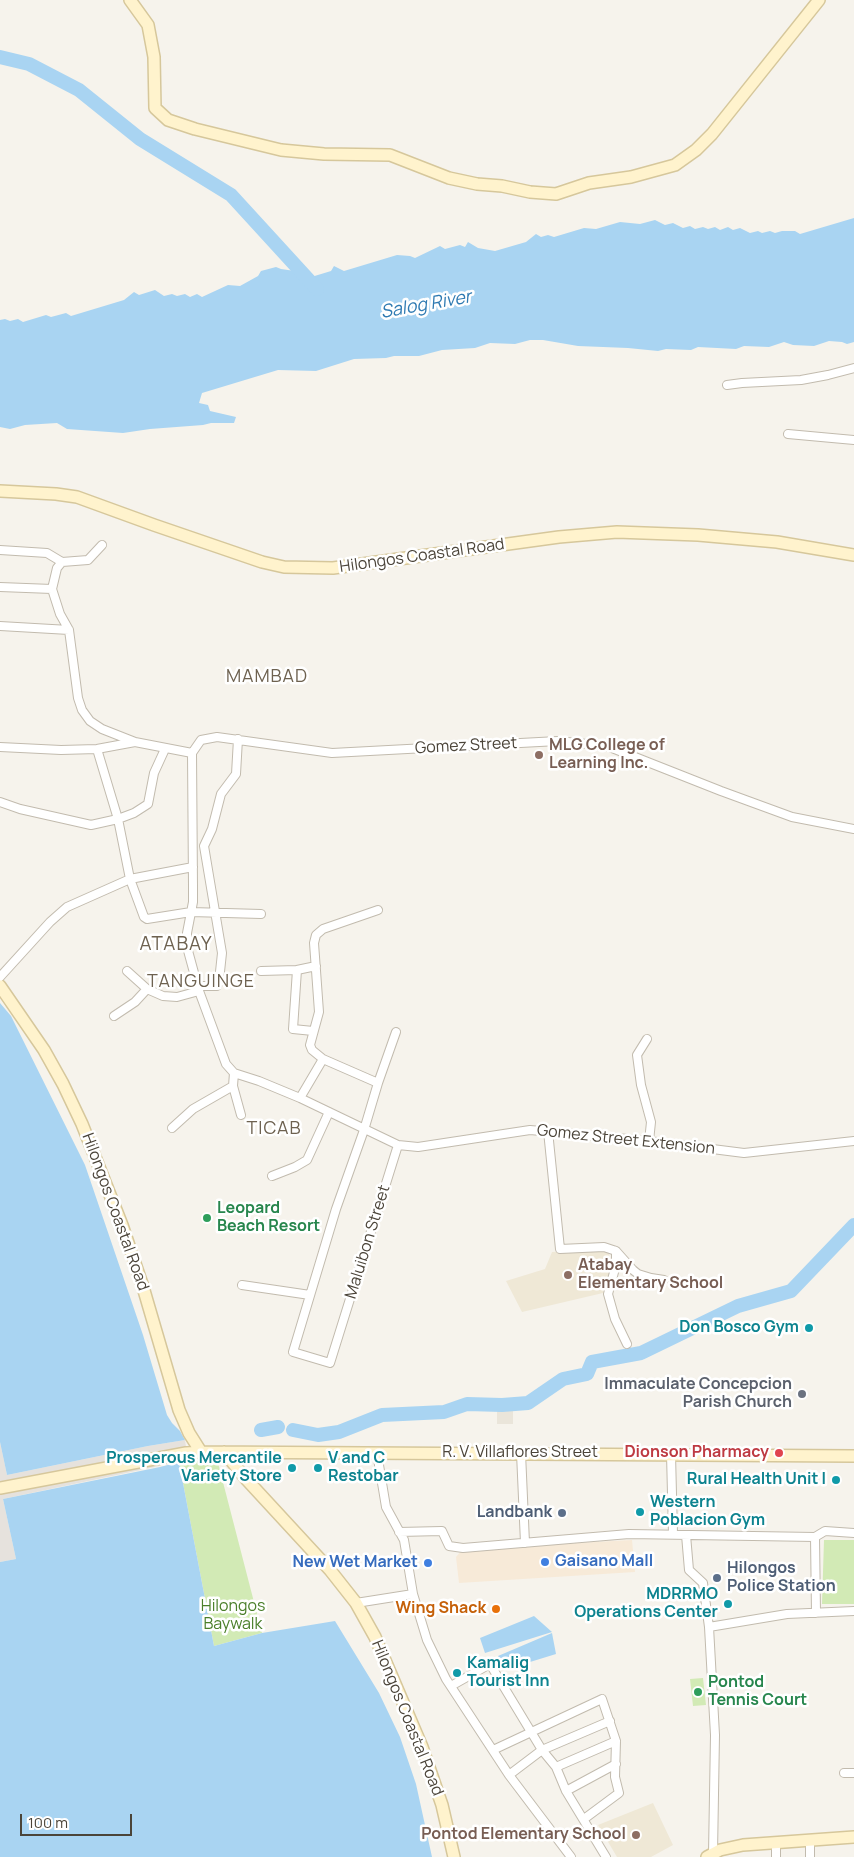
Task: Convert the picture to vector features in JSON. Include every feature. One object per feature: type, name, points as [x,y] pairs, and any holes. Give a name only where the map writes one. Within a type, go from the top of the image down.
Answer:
[{"type":"street","points":[[130,0],[148,25],[154,57],[155,108],[168,120],[195,129],[281,150],[324,154],[390,155],[449,178],[476,184],[556,194],[589,183],[630,176],[675,165],[696,150],[712,134],[819,0]]},
{"type":"street","points":[[728,385],[801,380],[854,368]]},
{"type":"street","points":[[788,434],[854,440]]},
{"type":"street","name":"Hilongos Coastal Road","points":[[0,491],[77,497],[172,532],[262,562],[284,567],[333,568],[559,537],[617,532],[698,535],[777,542],[854,555]]},
{"type":"street","points":[[0,550],[47,553],[62,562],[88,560],[102,545]]},
{"type":"street","points":[[62,562],[57,568],[52,589],[60,614],[69,630],[78,698],[82,710],[90,721],[102,729],[135,742],[192,753],[193,902],[186,934],[187,947],[199,988],[226,1064],[234,1073],[233,1086],[242,1115]]},
{"type":"street","points":[[0,587],[52,589]]},
{"type":"street","points":[[0,626],[69,630]]},
{"type":"street","name":"Gomez Street","points":[[192,753],[201,740],[217,737],[332,753],[558,741],[607,746],[792,817],[854,829]]},
{"type":"street","points":[[127,971],[147,989],[163,996],[177,998],[199,988],[217,986],[222,953],[204,846],[212,829],[221,794],[236,774],[238,739]]},
{"type":"street","points":[[0,747],[61,750],[96,748],[135,742]]},
{"type":"street","points":[[96,748],[118,819],[130,879],[144,917],[147,919],[191,912],[261,914]]},
{"type":"street","points":[[0,802],[20,809],[91,825],[118,819],[134,813],[148,804],[154,773],[165,749]]},
{"type":"street","points":[[0,977],[50,922],[67,907],[130,879],[193,867]]},
{"type":"street","points":[[378,910],[318,932],[315,938],[319,1012],[310,1045],[312,1050],[324,1059],[378,1083]]},
{"type":"street","points":[[261,971],[297,970],[316,966]]},
{"type":"street","points":[[297,970],[293,1030],[313,1031]]},
{"type":"street","name":"Hilongos Coastal Road","points":[[0,986],[44,1050],[82,1124],[122,1225],[143,1287],[179,1410],[201,1452]]},
{"type":"street","points":[[114,1016],[135,1002],[147,989]]},
{"type":"street","points":[[242,1285],[310,1294],[336,1209],[396,1032]]},
{"type":"street","points":[[647,1039],[637,1055],[641,1085],[651,1122],[649,1141]]},
{"type":"street","points":[[300,1098],[324,1059]]},
{"type":"street","name":"Gomez Street Extension","points":[[234,1073],[300,1098],[398,1145],[418,1147],[530,1130],[548,1130],[744,1153],[854,1141]]},
{"type":"street","points":[[172,1128],[193,1109],[233,1086]]},
{"type":"street","points":[[272,1176],[307,1160],[329,1112]]},
{"type":"street","points":[[548,1130],[560,1249],[604,1246],[616,1251],[638,1274],[664,1280]]},
{"type":"street","name":"Maluibon Street","points":[[310,1294],[293,1352],[330,1363],[398,1145]]},
{"type":"street","points":[[616,1251],[616,1265],[608,1294],[615,1318],[627,1344]]},
{"type":"street","name":"R. V. Villaflores Street","points":[[0,1488],[186,1453],[201,1452],[854,1456]]},
{"type":"street","name":"Hilongos Coastal Road","points":[[224,1452],[330,1570],[356,1603],[379,1645],[422,1747],[442,1805],[452,1840],[454,1857]]},
{"type":"street","points":[[377,1453],[386,1507],[404,1540],[413,1594],[427,1640],[451,1686],[509,1775],[571,1857]]},
{"type":"street","points":[[521,1453],[526,1543]]},
{"type":"street","points":[[671,1454],[674,1534]]},
{"type":"street","points":[[399,1532],[442,1531],[449,1546],[463,1548],[629,1534],[815,1537],[825,1531],[854,1533]]},
{"type":"street","points":[[686,1535],[689,1570],[704,1583],[709,1627],[715,1735],[710,1855],[742,1845],[854,1837]]},
{"type":"street","points":[[815,1537],[816,1613]]},
{"type":"street","points":[[356,1603],[413,1594]]},
{"type":"street","points":[[709,1627],[787,1614],[854,1612]]},
{"type":"street","points":[[451,1686],[490,1664],[542,1750],[556,1767],[566,1791],[606,1857]]},
{"type":"street","points":[[493,1750],[602,1700],[616,1741],[615,1777],[619,1793],[584,1819]]},
{"type":"street","points":[[509,1775],[542,1750],[610,1721]]},
{"type":"street","points":[[556,1767],[616,1741]]},
{"type":"street","points":[[566,1791],[616,1764]]},
{"type":"street","points":[[844,1773],[854,1773]]},
{"type":"street","points":[[810,1840],[810,1857]]},
{"type":"street","points":[[776,1842],[776,1857]]},
{"type":"shaded area","name":"Atabay Elementary School","points":[[594,1250],[608,1252],[613,1266],[603,1293],[522,1312],[506,1281],[545,1269],[552,1252]]},
{"type":"shaded area","points":[[497,1408],[513,1408],[513,1424],[497,1424]]},
{"type":"shaded area","points":[[185,1440],[188,1460],[3,1499],[16,1559],[0,1562],[0,1442],[7,1475]]},
{"type":"shaded area","name":"Gaisano Mall","points":[[632,1540],[635,1572],[459,1583],[456,1557],[463,1549]]},
{"type":"shaded area","name":"Pontod Elementary School","points":[[653,1803],[673,1845],[651,1857],[617,1857],[598,1825]]},
{"type":"green space","name":"Hilongos Baywalk","points":[[217,1459],[262,1633],[214,1646],[179,1462]]},
{"type":"green space","points":[[824,1540],[854,1540],[854,1604],[822,1604]]},
{"type":"green space","name":"Pontod Tennis Court","points":[[703,1678],[706,1705],[693,1706],[690,1679]]},
{"type":"water","name":"Salog River","points":[[854,218],[854,342],[847,344],[829,341],[814,346],[793,345],[784,342],[769,347],[744,346],[736,349],[698,347],[691,350],[666,349],[658,351],[578,346],[543,340],[530,340],[515,344],[490,343],[475,348],[442,350],[419,356],[354,359],[316,371],[278,370],[202,393],[199,403],[208,405],[210,411],[236,417],[234,423],[211,423],[123,433],[67,429],[57,423],[25,425],[10,429],[0,427],[0,320],[10,321],[18,319],[23,322],[46,315],[51,317],[66,313],[71,316],[124,300],[134,292],[139,295],[155,290],[164,296],[185,294],[190,297],[197,294],[202,297],[228,285],[240,286],[258,276],[261,271],[276,267],[295,271],[308,278],[331,271],[334,266],[344,271],[397,255],[415,258],[440,246],[445,249],[460,245],[465,247],[468,242],[478,248],[495,251],[526,242],[536,234],[541,237],[548,235],[554,237],[584,228],[596,229],[620,222],[640,224],[655,220],[665,225],[673,223],[683,228],[690,226],[695,229],[703,227],[708,229],[715,227],[720,230],[728,227],[733,230],[740,228],[750,233],[758,231],[762,233],[770,231],[775,233],[795,231],[800,234]]},
{"type":"water","points":[[0,1003],[11,1016],[85,1165],[143,1335],[167,1415],[185,1440],[7,1475],[0,1442]]},
{"type":"water","points":[[179,1462],[214,1646],[262,1633],[335,1621],[379,1693],[400,1737],[416,1784],[432,1857],[0,1857],[0,1562],[16,1559],[3,1499]]},
{"type":"water","points":[[534,1616],[552,1632],[485,1653],[480,1638]]},
{"type":"water","points":[[552,1633],[556,1654],[504,1670],[498,1656]]},
{"type":"waterway","points":[[0,57],[29,64],[79,90],[140,139],[231,195],[317,289]]},
{"type":"waterway","points":[[293,1430],[318,1435],[339,1432],[382,1415],[444,1412],[467,1404],[502,1405],[528,1403],[563,1379],[587,1374],[592,1362],[641,1353],[738,1306],[791,1291],[854,1225]]},
{"type":"waterway","points":[[261,1430],[278,1427]]},
{"type":"place","name":"MLG College of Learning Inc.","points":[[539,755]]},
{"type":"place","name":"Leopard Beach Resort","points":[[207,1218]]},
{"type":"place","name":"Atabay Elementary School","points":[[568,1275]]},
{"type":"place","name":"Don Bosco Gym","points":[[809,1328]]},
{"type":"place","name":"Immaculate Concepcion Parish Church","points":[[802,1394]]},
{"type":"place","name":"Dionson Pharmacy","points":[[779,1453]]},
{"type":"place","name":"Prosperous Mercantile Variety Store","points":[[292,1468]]},
{"type":"place","name":"V and C Restobar","points":[[318,1468]]},
{"type":"place","name":"Rural Health Unit I","points":[[836,1480]]},
{"type":"place","name":"Western Poblacion Gym","points":[[640,1512]]},
{"type":"place","name":"Landbank","points":[[562,1513]]},
{"type":"place","name":"Gaisano Mall","points":[[545,1562]]},
{"type":"place","name":"New Wet Market","points":[[428,1563]]},
{"type":"place","name":"Hilongos Police Station","points":[[717,1578]]},
{"type":"place","name":"MDRRMO Operations Center","points":[[728,1604]]},
{"type":"place","name":"Wing Shack","points":[[496,1609]]},
{"type":"place","name":"Kamalig Tourist Inn","points":[[457,1673]]},
{"type":"place","name":"Pontod Tennis Court","points":[[698,1692]]},
{"type":"place","name":"Pontod Elementary School","points":[[636,1835]]},
{"type":"district","name":"MAMBAD","points":[[267,677]]},
{"type":"district","name":"ATABAY","points":[[176,945]]},
{"type":"district","name":"TANGUINGE","points":[[201,982]]},
{"type":"district","name":"TICAB","points":[[274,1129]]}]
